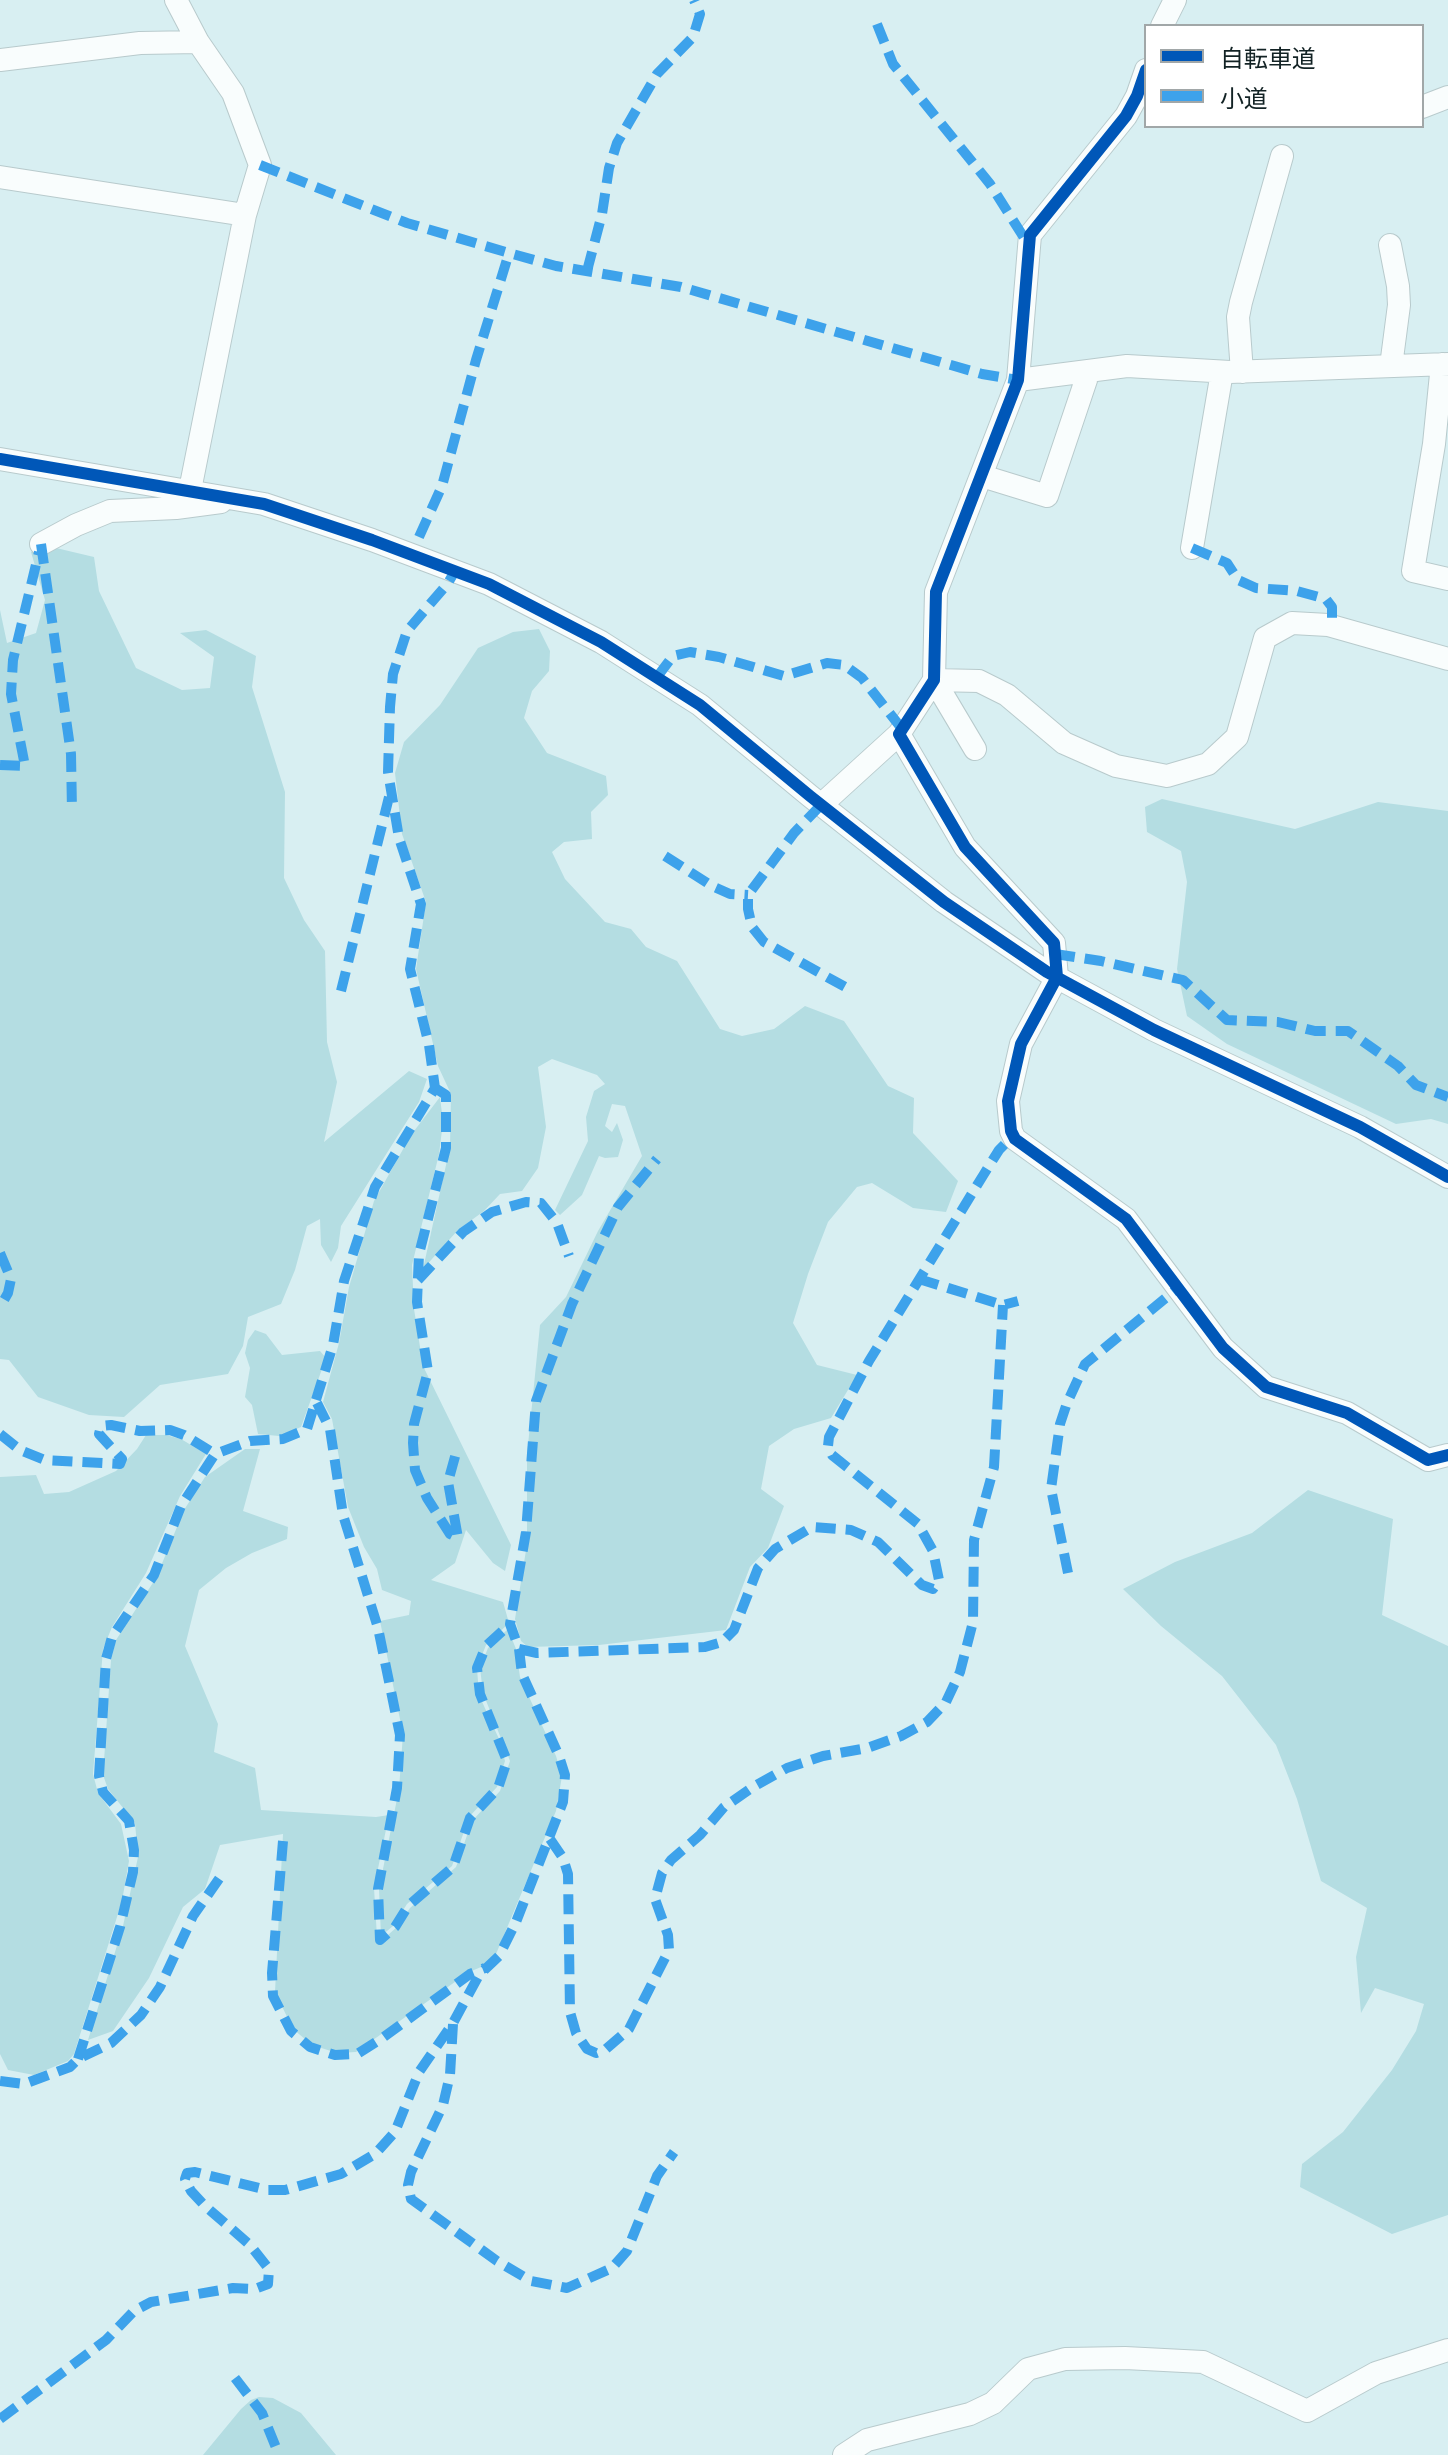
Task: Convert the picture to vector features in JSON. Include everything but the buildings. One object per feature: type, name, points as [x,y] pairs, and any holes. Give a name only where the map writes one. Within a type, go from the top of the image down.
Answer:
[{"type":"street","points":[[176,0],[198,42],[233,93],[260,165],[245,215],[190,490]]},
{"type":"street","points":[[1163,24],[1175,0]]},
{"type":"street","points":[[0,60],[140,43],[198,42]]},
{"type":"street","points":[[1424,106],[1448,97]]},
{"type":"street","points":[[821,805],[899,734],[934,680],[936,592],[1018,380],[1030,235],[1141,98]]},
{"type":"street","points":[[1192,548],[1232,372],[1241,302],[1282,156]]},
{"type":"street","points":[[0,177],[245,215]]},
{"type":"street","points":[[1390,245],[1399,305],[1391,366]]},
{"type":"street","points":[[1018,380],[1127,366],[1232,372],[1445,364],[1413,571],[1448,579]]},
{"type":"street","points":[[982,476],[1047,496],[1089,371]]},
{"type":"street","points":[[0,459],[264,504],[489,584],[587,634],[700,705],[944,902],[1057,977],[1154,1030],[1360,1127],[1448,1177]]},
{"type":"street","points":[[41,544],[110,511],[176,508],[242,500]]},
{"type":"street","points":[[934,680],[979,681],[1007,695],[1064,743],[1116,766],[1167,776],[1208,764],[1237,737],[1265,638],[1292,623],[1328,625],[1448,659]]},
{"type":"street","points":[[934,680],[975,749]]},
{"type":"street","points":[[899,734],[965,847],[1054,943],[1057,977],[1021,1044],[1008,1101],[1011,1131],[1015,1139],[1126,1219],[1223,1348],[1266,1387],[1347,1413],[1428,1460],[1448,1455]]},
{"type":"street","points":[[844,2455],[867,2440],[970,2414],[993,2403],[1028,2369],[1065,2359],[1203,2362],[1307,2411],[1376,2373],[1448,2350]]},
{"type":"shaded area","points":[[56,548],[94,557],[99,591],[136,668],[182,690],[210,688],[214,657],[180,633],[206,630],[256,656],[252,687],[285,792],[284,878],[304,920],[325,951],[327,1042],[337,1082],[324,1142],[409,1071],[427,1079],[419,1102],[341,1226],[338,1248],[331,1262],[321,1245],[320,1219],[307,1226],[295,1270],[281,1304],[248,1317],[243,1346],[228,1374],[160,1385],[124,1417],[89,1415],[38,1397],[9,1360],[0,1359],[0,610],[7,643],[36,633],[45,600],[31,552]]},
{"type":"shaded area","points":[[539,629],[550,651],[549,671],[532,691],[524,718],[547,753],[606,776],[608,795],[591,812],[592,839],[564,842],[552,852],[565,879],[605,922],[631,929],[646,947],[677,961],[720,1029],[742,1036],[774,1029],[805,1006],[844,1021],[888,1086],[914,1098],[913,1133],[958,1181],[946,1212],[913,1208],[872,1183],[857,1187],[828,1222],[793,1323],[817,1365],[857,1375],[831,1418],[794,1429],[769,1446],[761,1489],[784,1506],[768,1548],[750,1567],[726,1630],[599,1645],[528,1647],[521,1641],[515,1619],[527,1544],[527,1455],[540,1325],[566,1297],[598,1231],[642,1156],[625,1106],[612,1104],[605,1126],[612,1132],[617,1123],[623,1140],[618,1157],[599,1156],[582,1195],[560,1215],[555,1210],[588,1141],[586,1117],[594,1091],[605,1084],[597,1075],[552,1059],[538,1067],[546,1127],[538,1168],[522,1191],[500,1194],[484,1211],[458,1230],[423,1269],[450,1147],[451,1094],[438,1066],[416,969],[426,902],[402,834],[395,773],[404,742],[440,705],[478,648],[513,632]]},
{"type":"shaded area","points":[[1162,799],[1295,829],[1378,802],[1448,811],[1448,1124],[1431,1119],[1396,1124],[1227,1044],[1187,1016],[1177,969],[1187,882],[1181,851],[1147,832],[1145,807]]},
{"type":"shaded area","points":[[440,1097],[443,1122],[439,1154],[412,1265],[414,1309],[423,1366],[511,1545],[505,1571],[493,1563],[466,1530],[455,1563],[431,1580],[503,1602],[509,1623],[486,1645],[477,1668],[479,1695],[499,1739],[505,1761],[497,1787],[469,1817],[452,1866],[407,1904],[393,1926],[381,1936],[379,1889],[399,1789],[403,1734],[380,1621],[409,1615],[411,1601],[382,1590],[377,1569],[364,1547],[348,1507],[332,1419],[323,1402],[339,1343],[349,1287],[374,1201],[411,1135]]},
{"type":"shaded area","points":[[255,1330],[266,1334],[282,1355],[320,1351],[326,1358],[301,1427],[279,1436],[258,1434],[252,1405],[245,1397],[250,1368],[245,1353],[248,1340]]},
{"type":"shaded area","points":[[146,1435],[181,1439],[206,1454],[180,1496],[146,1573],[112,1627],[103,1649],[93,1774],[98,1793],[121,1824],[129,1861],[122,1901],[74,2054],[68,2061],[34,2075],[8,2070],[0,2054],[0,1477],[36,1475],[44,1494],[69,1492],[116,1471]]},
{"type":"shaded area","points":[[245,1449],[260,1449],[243,1511],[288,1527],[287,1539],[226,1568],[199,1590],[185,1646],[218,1724],[214,1752],[255,1768],[261,1810],[376,1817],[389,1815],[374,1888],[377,1937],[380,1942],[397,1927],[410,1908],[456,1867],[472,1821],[500,1791],[510,1761],[483,1693],[480,1668],[488,1648],[508,1629],[516,1649],[520,1677],[562,1776],[556,1811],[496,1954],[486,1965],[469,1972],[356,2052],[337,2053],[312,2045],[293,2029],[275,1992],[283,1834],[220,1845],[205,1889],[183,1907],[149,1978],[113,2031],[88,2040],[123,1926],[138,1857],[135,1823],[108,1789],[103,1775],[111,1660],[116,1640],[156,1578],[184,1510],[205,1477]]},
{"type":"shaded area","points":[[1308,1490],[1393,1519],[1382,1615],[1448,1646],[1448,2215],[1392,2234],[1300,2187],[1302,2164],[1343,2132],[1392,2070],[1416,2031],[1424,2004],[1375,1988],[1361,2013],[1356,1957],[1367,1908],[1321,1881],[1297,1799],[1276,1745],[1222,1676],[1161,1626],[1123,1589],[1175,1562],[1252,1533]]},
{"type":"shaded area","points":[[259,2397],[273,2398],[301,2413],[336,2455],[203,2455],[241,2409]]},
{"type":"marked path","points":[[587,271],[617,143],[657,74],[693,37],[700,14],[694,0]]},
{"type":"marked path","points":[[877,24],[893,64],[990,184],[1028,244]]},
{"type":"marked path","points":[[260,165],[407,223],[509,253],[556,266],[681,287],[982,374],[1018,380]]},
{"type":"marked path","points":[[419,537],[442,486],[509,253]]},
{"type":"marked path","points":[[41,544],[71,754],[72,811]]},
{"type":"marked path","points":[[1192,548],[1227,563],[1238,580],[1256,588],[1297,591],[1326,599],[1332,607],[1332,626]]},
{"type":"marked path","points":[[0,765],[25,766],[11,694],[13,660],[39,552]]},
{"type":"marked path","points":[[78,2059],[120,1927],[133,1872],[134,1850],[129,1821],[103,1792],[99,1776],[106,1659],[112,1637],[154,1575],[181,1506],[215,1454],[250,1441],[283,1439],[307,1429],[333,1345],[344,1281],[375,1187],[435,1088],[429,1045],[410,969],[421,904],[399,838],[388,772],[390,707],[393,674],[407,631],[455,571]]},
{"type":"marked path","points":[[657,677],[673,656],[690,652],[784,676],[827,663],[844,665],[862,678],[902,729]]},
{"type":"marked path","points":[[341,991],[389,797]]},
{"type":"marked path","points":[[821,805],[794,833],[748,895],[748,909],[752,927],[764,942],[847,988]]},
{"type":"marked path","points":[[665,856],[712,886],[730,894],[748,895]]},
{"type":"marked path","points":[[1055,954],[1183,980],[1227,1020],[1278,1022],[1315,1031],[1348,1031],[1398,1066],[1416,1085],[1448,1097]]},
{"type":"marked path","points":[[435,1088],[446,1095],[446,1148],[419,1254],[417,1302],[428,1371],[414,1424],[413,1443],[415,1470],[427,1498],[450,1534],[458,1538],[448,1482],[456,1453]]},
{"type":"marked path","points":[[519,1649],[537,1653],[705,1647],[722,1642],[734,1630],[758,1568],[775,1549],[812,1527],[851,1530],[878,1542],[922,1585],[933,1589],[939,1580],[933,1551],[918,1524],[832,1455],[828,1446],[829,1437],[869,1361],[999,1150],[1013,1136]]},
{"type":"marked path","points":[[0,2419],[106,2340],[134,2311],[151,2302],[233,2288],[255,2289],[268,2284],[269,2269],[250,2245],[191,2191],[185,2179],[187,2173],[195,2172],[267,2190],[285,2190],[341,2174],[375,2154],[395,2132],[419,2072],[453,2023],[479,1975],[499,1956],[516,1922],[563,1802],[565,1775],[522,1674],[519,1649],[510,1624],[526,1532],[536,1401],[572,1304],[618,1207],[657,1159]]},
{"type":"marked path","points":[[418,1280],[463,1232],[492,1212],[526,1202],[541,1203],[557,1223],[569,1256]]},
{"type":"marked path","points":[[0,1253],[11,1279],[0,1307]]},
{"type":"marked path","points":[[919,1279],[1003,1305],[1018,1301]]},
{"type":"marked path","points":[[1068,1573],[1051,1489],[1060,1424],[1067,1403],[1085,1364],[1178,1288]]},
{"type":"marked path","points":[[550,1839],[563,1858],[568,1874],[570,2012],[576,2033],[587,2049],[596,2053],[606,2049],[629,2029],[669,1950],[668,1935],[655,1899],[662,1873],[671,1860],[700,1835],[724,1807],[753,1787],[787,1768],[901,1736],[927,1722],[946,1702],[960,1672],[973,1622],[974,1540],[994,1467],[1003,1305]]},
{"type":"marked path","points":[[317,1403],[330,1429],[343,1515],[378,1628],[400,1735],[397,1788],[378,1889],[380,1940],[395,1927],[408,1906],[453,1867],[470,1818],[498,1788],[507,1761],[480,1694],[477,1668],[486,1646],[510,1624]]},
{"type":"marked path","points":[[0,1434],[20,1450],[45,1460],[120,1464],[122,1459],[99,1434],[101,1426],[111,1425],[140,1431],[170,1430],[215,1454]]},
{"type":"marked path","points":[[283,1841],[272,1973],[273,1996],[291,2031],[310,2047],[335,2055],[357,2054],[470,1974],[485,1968]]},
{"type":"marked path","points":[[0,2081],[24,2084],[70,2067],[78,2059],[111,2043],[141,2015],[160,1987],[193,1916],[221,1876]]},
{"type":"marked path","points":[[453,2024],[450,2075],[443,2105],[411,2172],[408,2185],[411,2199],[497,2261],[531,2281],[567,2288],[612,2268],[627,2251],[657,2176],[674,2152]]},
{"type":"marked path","points":[[235,2378],[262,2413],[279,2455]]},
{"type":"cycle path","points":[[1144,76],[1126,116],[1030,235],[1018,380],[936,592],[934,680],[899,734],[965,847],[1054,943],[1057,977],[1021,1044],[1008,1101],[1011,1131],[1015,1139],[1126,1219],[1223,1348],[1266,1387],[1347,1413],[1428,1460],[1448,1455]]},
{"type":"cycle path","points":[[0,459],[264,504],[489,584],[601,642],[700,705],[944,902],[1047,972],[1154,1030],[1360,1127],[1448,1177]]}]
